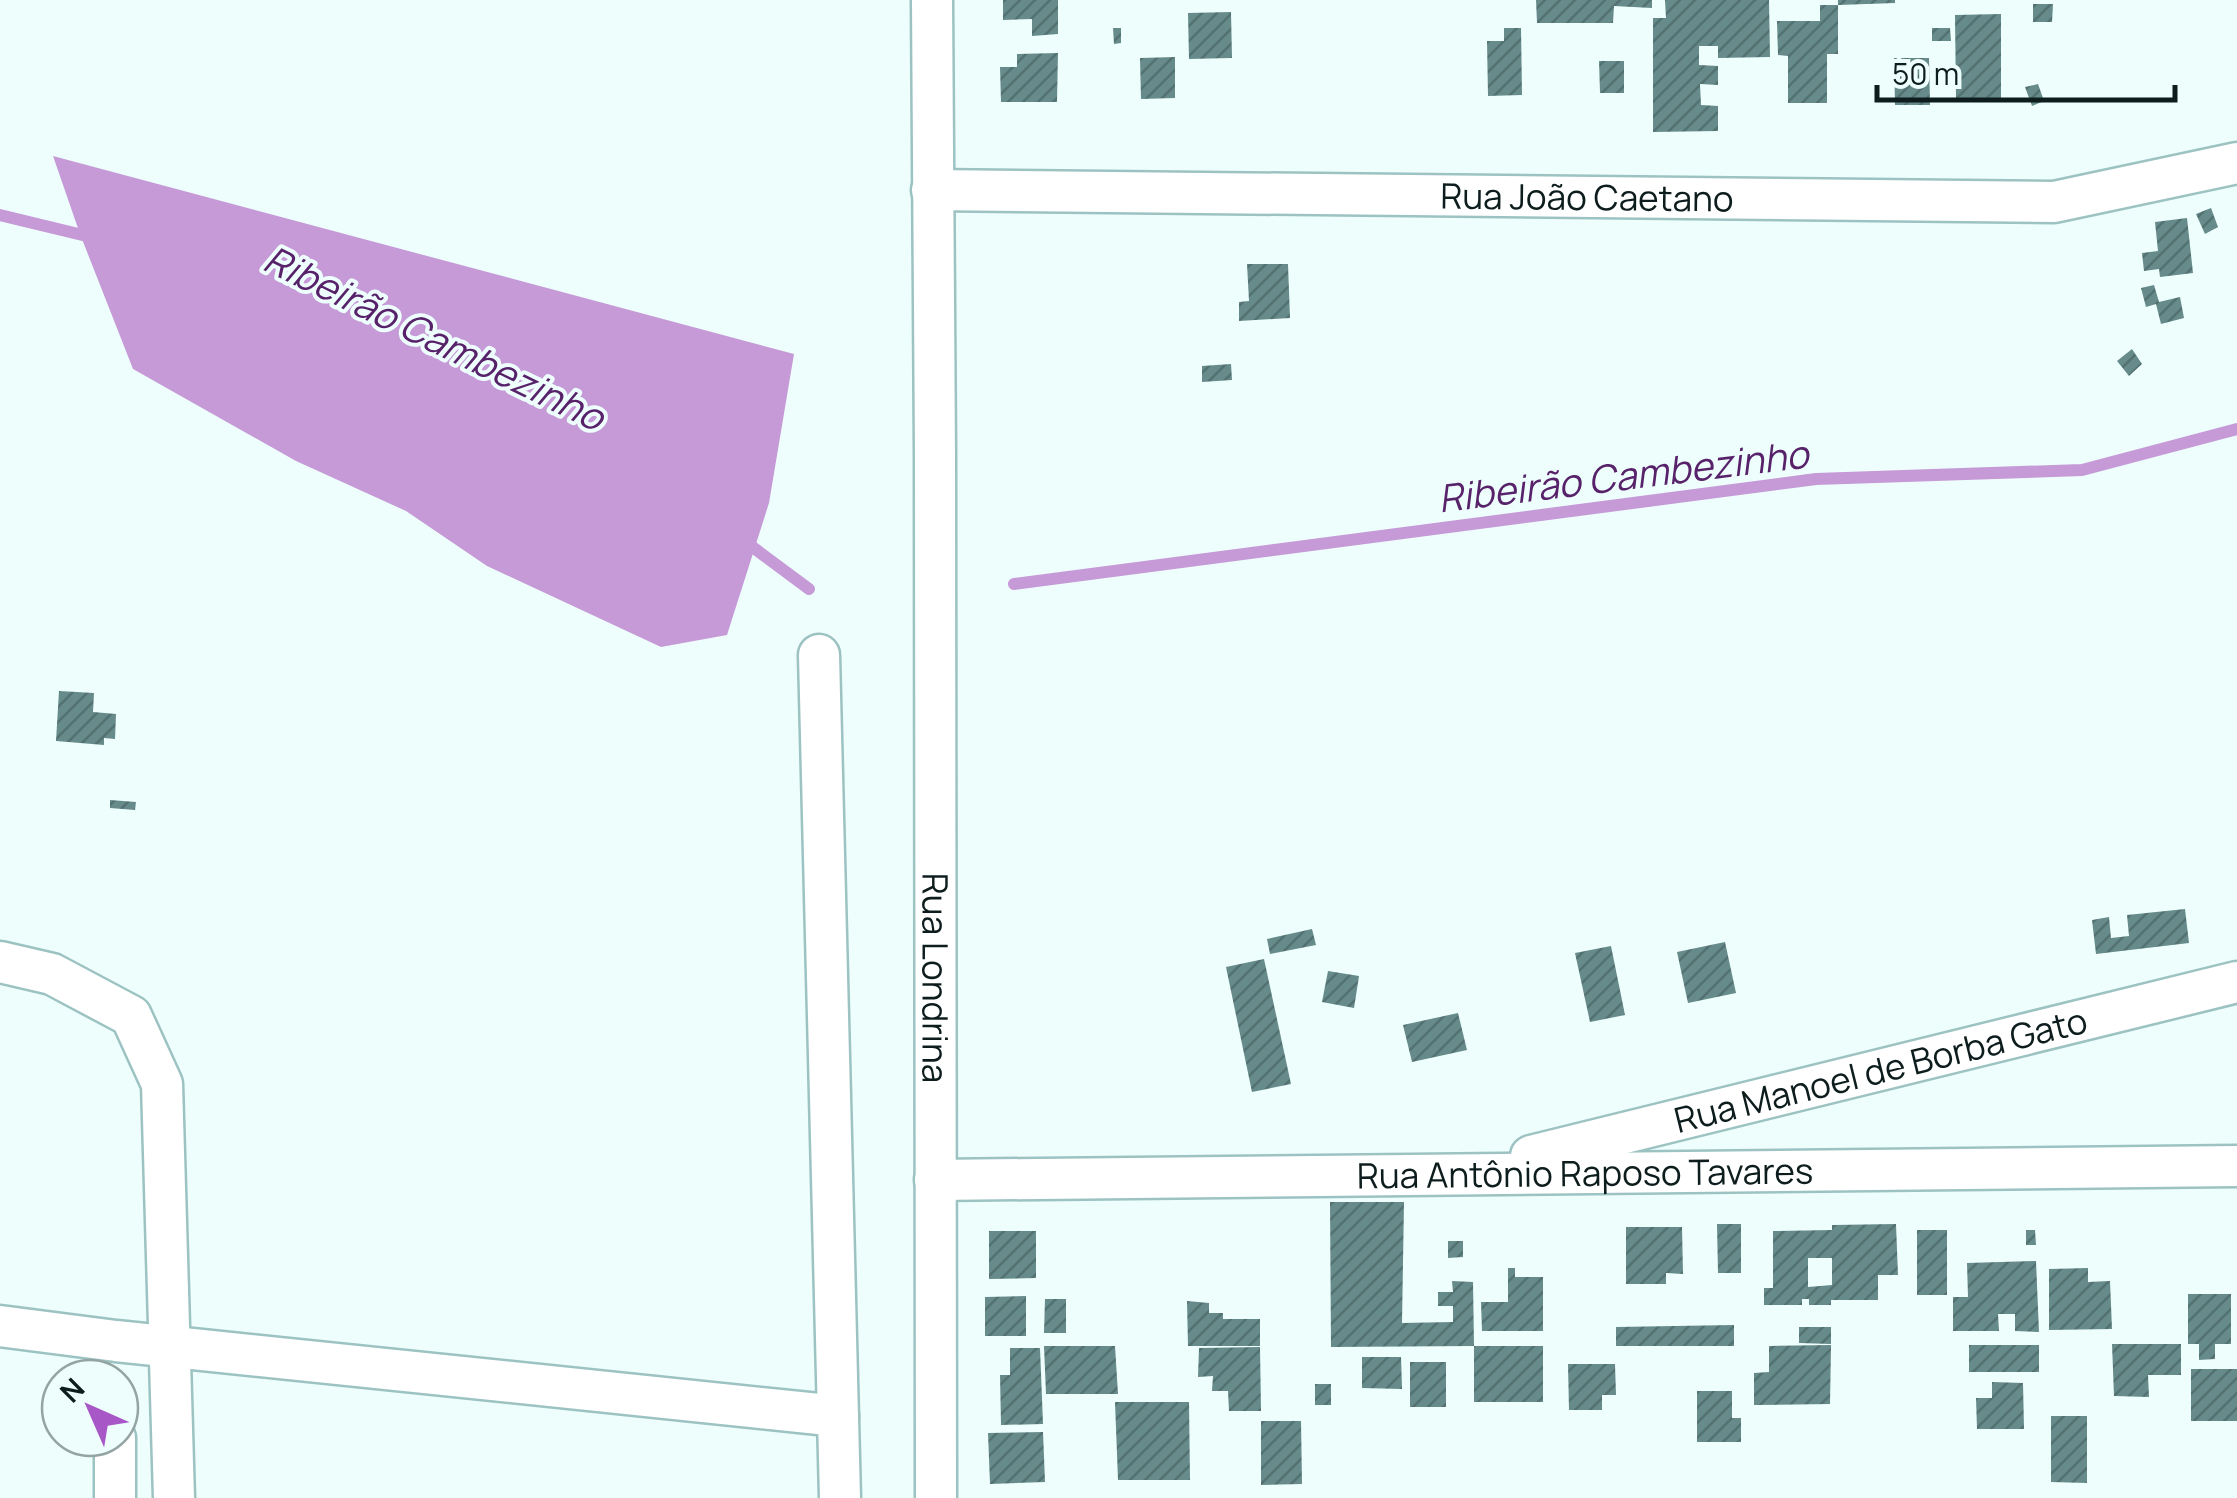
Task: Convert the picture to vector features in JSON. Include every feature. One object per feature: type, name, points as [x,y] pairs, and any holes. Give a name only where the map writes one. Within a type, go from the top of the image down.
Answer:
[{"type":"street","name":"Rua Londrina","points":[[932,0],[936,1498]]},
{"type":"street","name":"Rua João Caetano","points":[[932,190],[2054,202],[2237,163]]},
{"type":"street","points":[[819,655],[840,1498]]},
{"type":"street","points":[[0,962],[52,974],[132,1016],[162,1084],[174,1498]]},
{"type":"street","name":"Rua Manoel de Borba Gato","points":[[1464,1173],[2237,982]]},
{"type":"street","name":"Rua Antônio Raposo Tavares","points":[[935,1180],[2237,1166]]},
{"type":"street","points":[[0,1326],[109,1358]]},
{"type":"street","points":[[124,1358],[170,1346],[838,1416]]},
{"type":"street","points":[[115,1458],[115,1498]]},
{"type":"water","points":[[53,156],[794,354],[769,503],[727,635],[661,647],[487,566],[406,511],[296,461],[133,369]]},
{"type":"building","points":[[1003,0],[1058,0],[1058,34],[1032,36],[1032,19],[1003,20]]},
{"type":"building","points":[[1536,0],[1652,0],[1652,8],[1614,6],[1613,23],[1537,23]]},
{"type":"building","points":[[1665,0],[1769,0],[1770,57],[1718,58],[1718,46],[1699,46],[1699,65],[1718,66],[1718,85],[1700,84],[1701,105],[1718,106],[1718,131],[1653,132],[1653,18],[1666,18]]},
{"type":"building","points":[[1838,0],[1895,0],[1895,3],[1838,5]]},
{"type":"building","points":[[2033,4],[2053,4],[2052,22],[2033,22]]},
{"type":"building","points":[[1820,5],[1838,5],[1838,54],[1827,54],[1827,103],[1788,103],[1788,56],[1778,55],[1777,21],[1820,21]]},
{"type":"building","points":[[1231,12],[1232,58],[1189,59],[1188,13]]},
{"type":"building","points":[[2001,14],[2001,98],[1956,98],[1955,15]]},
{"type":"building","points":[[1113,28],[1121,28],[1121,43],[1114,44]]},
{"type":"building","points":[[1504,28],[1521,28],[1522,95],[1488,96],[1487,41],[1504,41]]},
{"type":"building","points":[[1932,28],[1950,28],[1951,41],[1932,41]]},
{"type":"building","points":[[1058,53],[1057,102],[1001,102],[1000,67],[1017,67],[1017,54]]},
{"type":"building","points":[[1175,57],[1175,98],[1141,99],[1140,58]]},
{"type":"building","points":[[1894,58],[1929,58],[1930,105],[1895,105]]},
{"type":"building","points":[[1599,61],[1624,61],[1624,93],[1600,93]]},
{"type":"building","points":[[2038,84],[2044,101],[2032,106],[2025,87]]},
{"type":"building","points":[[2211,208],[2218,227],[2205,234],[2196,214]]},
{"type":"building","points":[[2187,218],[2193,273],[2160,277],[2159,269],[2144,271],[2142,253],[2158,251],[2155,222]]},
{"type":"building","points":[[1247,264],[1288,264],[1290,318],[1239,321],[1239,302],[1249,301]]},
{"type":"building","points":[[2154,285],[2159,302],[2180,297],[2184,318],[2161,324],[2156,304],[2146,307],[2141,288]]},
{"type":"building","points":[[2132,349],[2142,364],[2129,376],[2117,361]]},
{"type":"building","points":[[1231,364],[1232,380],[1202,382],[1202,366]]},
{"type":"building","points":[[59,691],[94,693],[93,712],[116,714],[115,739],[104,738],[104,745],[56,741]]},
{"type":"building","points":[[110,800],[136,802],[135,810],[110,808]]},
{"type":"building","points":[[2185,909],[2189,943],[2096,954],[2092,920],[2109,917],[2111,938],[2129,936],[2127,915]]},
{"type":"building","points":[[1312,929],[1316,945],[1270,954],[1267,939]]},
{"type":"building","points":[[1725,942],[1736,993],[1688,1003],[1677,952]]},
{"type":"building","points":[[1611,946],[1625,1015],[1590,1022],[1575,953]]},
{"type":"building","points":[[1264,959],[1291,1084],[1252,1092],[1226,967]]},
{"type":"building","points":[[1328,971],[1359,976],[1354,1008],[1322,1002]]},
{"type":"building","points":[[1458,1013],[1467,1050],[1412,1062],[1403,1025]]},
{"type":"building","points":[[1330,1202],[1404,1202],[1402,1323],[1453,1322],[1453,1306],[1438,1306],[1438,1292],[1453,1292],[1452,1281],[1473,1282],[1474,1346],[1331,1347]]},
{"type":"building","points":[[1717,1224],[1741,1224],[1741,1273],[1718,1273]]},
{"type":"building","points":[[1896,1224],[1898,1275],[1878,1275],[1878,1300],[1831,1300],[1831,1305],[1809,1305],[1809,1299],[1802,1299],[1802,1305],[1764,1305],[1764,1288],[1773,1288],[1773,1231],[1832,1230],[1832,1225]],"holes":[[[1808,1258],[1832,1258],[1832,1285],[1808,1287]]]},
{"type":"building","points":[[1626,1227],[1682,1227],[1683,1274],[1666,1273],[1666,1284],[1626,1284]]},
{"type":"building","points":[[1917,1230],[1947,1230],[1947,1295],[1917,1295]]},
{"type":"building","points":[[2026,1230],[2035,1230],[2036,1245],[2026,1245]]},
{"type":"building","points":[[989,1231],[1036,1231],[1036,1278],[989,1279]]},
{"type":"building","points":[[1448,1241],[1463,1241],[1463,1257],[1448,1258]]},
{"type":"building","points":[[2036,1261],[2039,1332],[2015,1331],[2015,1314],[1998,1314],[1999,1331],[1953,1331],[1953,1297],[1968,1297],[1967,1263]]},
{"type":"building","points":[[1508,1268],[1515,1268],[1515,1277],[1543,1277],[1543,1331],[1482,1331],[1481,1302],[1508,1302]]},
{"type":"building","points":[[2088,1268],[2088,1282],[2110,1281],[2112,1329],[2049,1330],[2049,1269]]},
{"type":"building","points":[[2188,1294],[2231,1294],[2231,1344],[2215,1344],[2215,1359],[2199,1360],[2199,1344],[2188,1344]]},
{"type":"building","points":[[1026,1296],[1026,1336],[985,1336],[985,1297]]},
{"type":"building","points":[[1045,1299],[1066,1299],[1066,1333],[1044,1333]]},
{"type":"building","points":[[1187,1301],[1209,1303],[1209,1313],[1223,1313],[1223,1319],[1260,1319],[1260,1346],[1188,1346]]},
{"type":"building","points":[[1734,1325],[1734,1346],[1616,1346],[1616,1327]]},
{"type":"building","points":[[1799,1327],[1831,1327],[1831,1344],[1799,1343]]},
{"type":"building","points":[[2112,1344],[2181,1344],[2181,1375],[2148,1375],[2149,1397],[2114,1396]]},
{"type":"building","points":[[1831,1345],[1830,1404],[1754,1405],[1754,1373],[1769,1372],[1769,1346]]},
{"type":"building","points":[[1969,1345],[2039,1345],[2039,1372],[1969,1372]]},
{"type":"building","points":[[1044,1346],[1115,1346],[1118,1394],[1046,1394]]},
{"type":"building","points":[[1474,1346],[1543,1346],[1543,1402],[1474,1402]]},
{"type":"building","points":[[1260,1347],[1261,1411],[1229,1411],[1228,1391],[1212,1391],[1213,1376],[1198,1377],[1199,1348]]},
{"type":"building","points":[[1010,1348],[1040,1348],[1043,1424],[1001,1425],[1000,1375],[1010,1375]]},
{"type":"building","points":[[1362,1357],[1401,1357],[1402,1389],[1362,1388]]},
{"type":"building","points":[[1410,1362],[1446,1362],[1446,1407],[1410,1407]]},
{"type":"building","points":[[1568,1364],[1615,1364],[1616,1395],[1602,1395],[1602,1410],[1569,1410]]},
{"type":"building","points":[[2191,1369],[2237,1369],[2237,1421],[2191,1421]]},
{"type":"building","points":[[1992,1382],[2023,1383],[2024,1429],[1977,1429],[1976,1398],[1992,1398]]},
{"type":"building","points":[[1315,1384],[1331,1384],[1331,1405],[1315,1405]]},
{"type":"building","points":[[1697,1391],[1732,1391],[1732,1418],[1741,1418],[1741,1442],[1697,1442]]},
{"type":"building","points":[[1115,1402],[1189,1402],[1190,1480],[1118,1480]]},
{"type":"building","points":[[2051,1416],[2087,1416],[2087,1483],[2051,1482]]},
{"type":"building","points":[[1261,1421],[1301,1421],[1302,1484],[1261,1485]]},
{"type":"building","points":[[1043,1432],[1045,1482],[990,1484],[988,1433]]},
{"type":"waterway","name":"Ribeirão Cambezinho","points":[[0,215],[95,238]]},
{"type":"waterway","name":"Ribeirão Cambezinho","points":[[1014,584],[1816,479],[2082,470],[2237,429]]},
{"type":"waterway","name":"Ribeirão Cambezinho","points":[[743,540],[809,589]]}]
